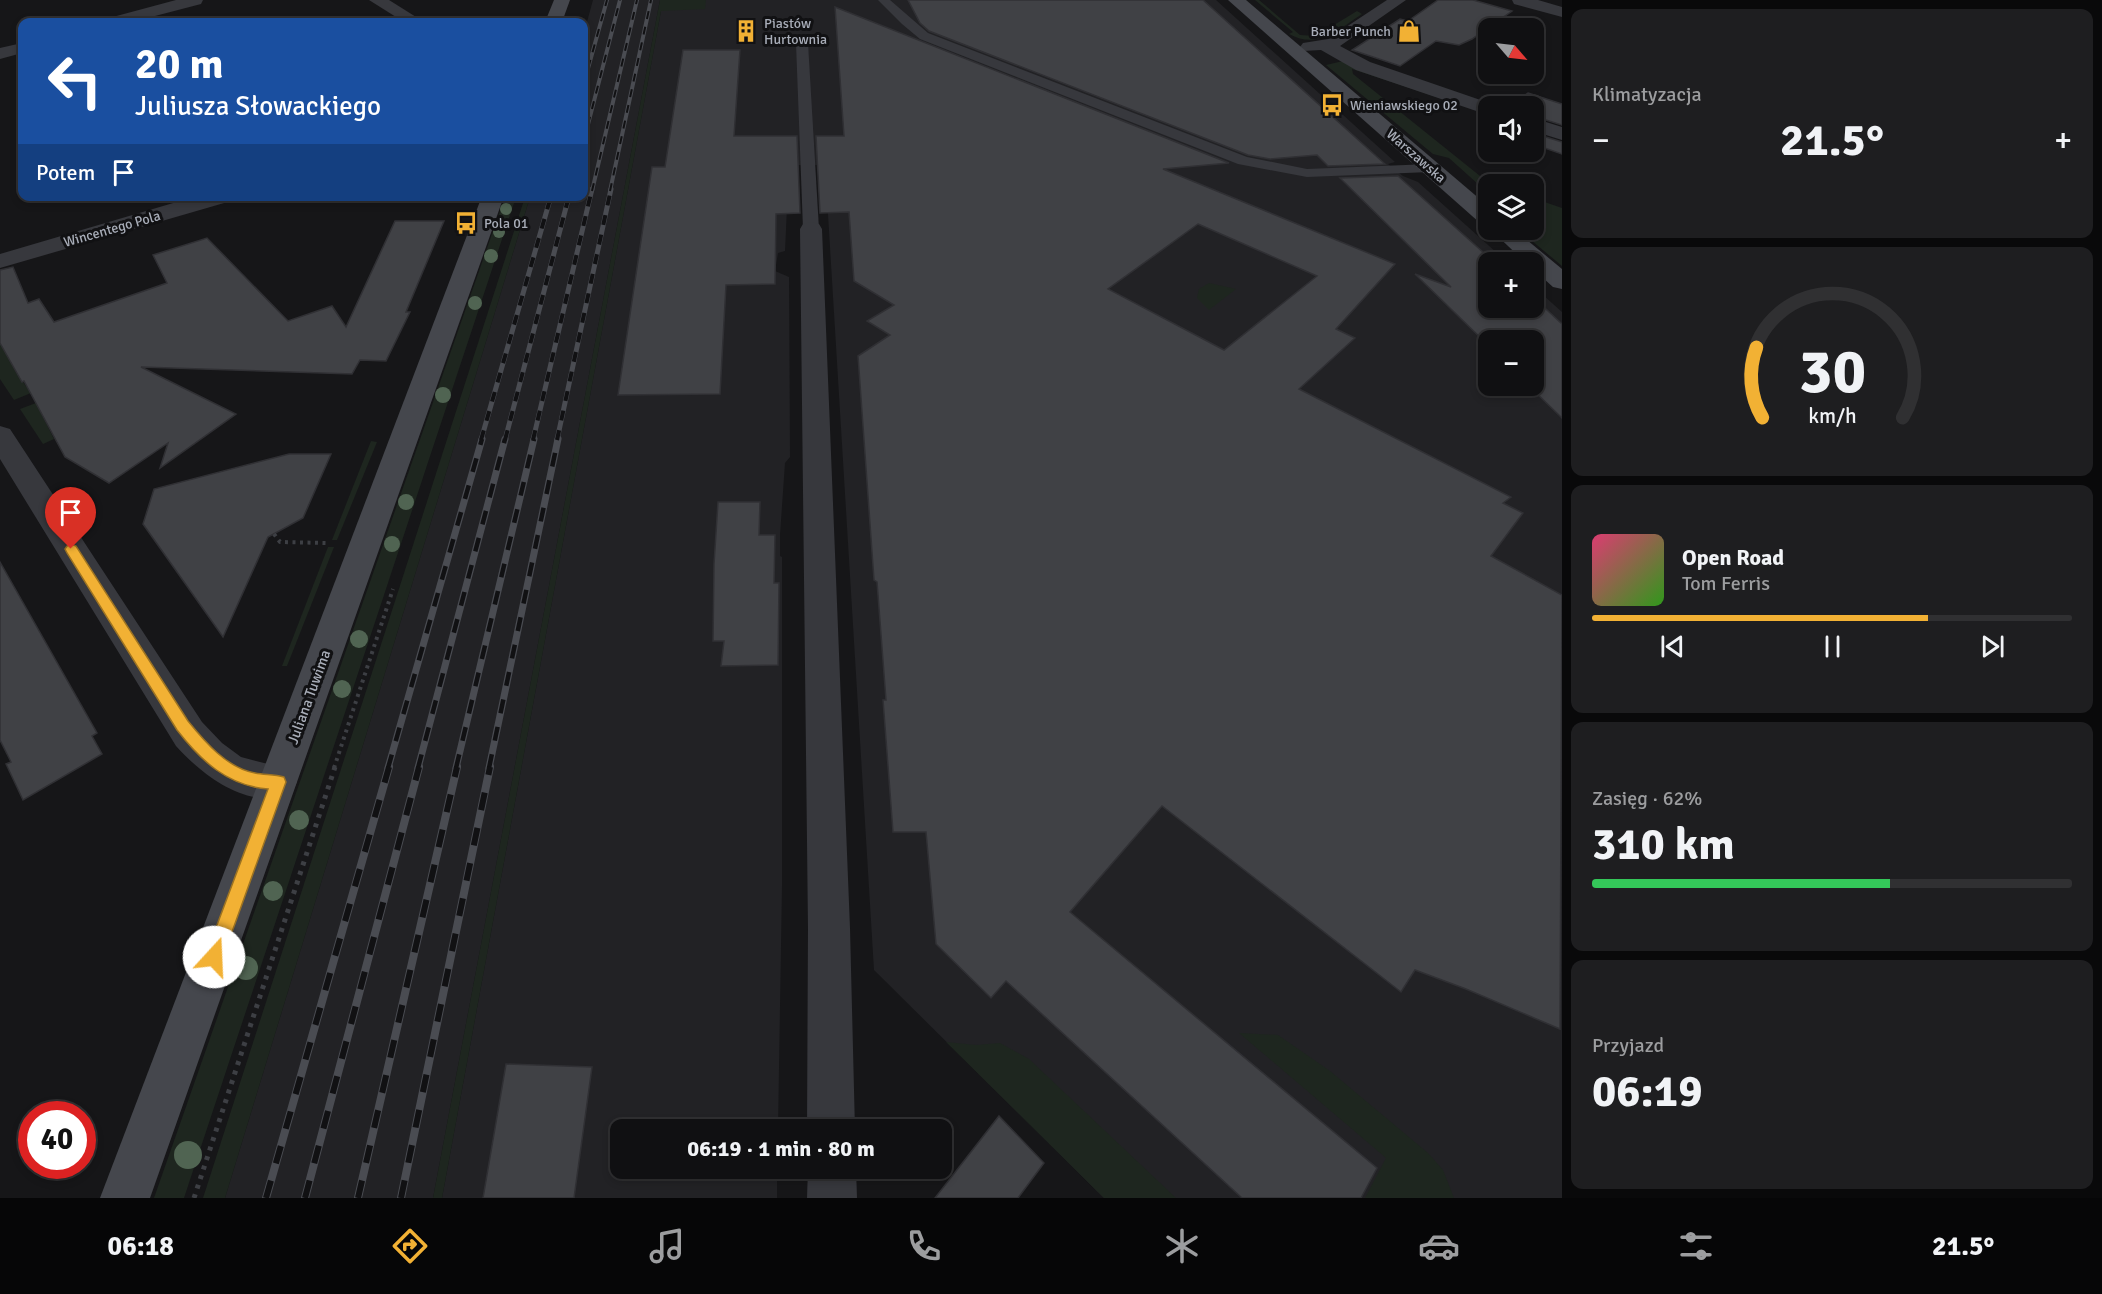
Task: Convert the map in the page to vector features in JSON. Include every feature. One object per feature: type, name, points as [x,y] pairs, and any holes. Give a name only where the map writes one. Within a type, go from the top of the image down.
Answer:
[{"type":"street","points":[[130,18],[195,0]]},
{"type":"street","points":[[377,0],[409,18]]},
{"type":"street","points":[[555,18],[562,0]]},
{"type":"street","name":"Warszawska","points":[[1236,0],[1478,209]]},
{"type":"street","points":[[1291,48],[1326,45],[1398,0]]},
{"type":"street","points":[[1520,0],[1562,12]]},
{"type":"street","points":[[1326,45],[1363,66],[1478,106]]},
{"type":"street","points":[[0,54],[18,49]]},
{"type":"street","points":[[1544,128],[1562,134]]},
{"type":"street","name":"Wincentego Pola","points":[[0,261],[207,201]]},
{"type":"street","name":"Juliana Tuwima","points":[[125,1198],[491,201]]},
{"type":"street","points":[[811,229],[829,928],[831,1119]]},
{"type":"street","points":[[1514,240],[1562,282]]},
{"type":"street","points":[[0,436],[189,734],[222,767],[234,774],[254,780],[278,782]]},
{"type":"street","points":[[832,1179],[832,1198]]},
{"type":"lane","points":[[884,0],[924,36],[1243,161],[1307,173],[1430,168]]},
{"type":"lane","points":[[802,43],[811,229]]},
{"type":"path","points":[[274,534],[280,542],[330,543]]},
{"type":"path","points":[[194,1198],[396,578]]},
{"type":"shaded area","points":[[593,0],[660,0],[433,1198],[225,1198],[529,201],[588,201],[588,18]]},
{"type":"shaded area","points":[[660,0],[706,0],[705,9],[661,11],[442,1198],[433,1198]]},
{"type":"shaded area","points":[[663,0],[1216,0],[1395,162],[1388,164],[1403,176],[1418,182],[1478,236],[1478,240],[1483,240],[1496,252],[1478,252],[1478,318],[1544,318],[1544,296],[1562,312],[1562,1198],[1104,1198],[874,970],[825,165],[789,165],[785,251],[778,253],[775,271],[789,277],[790,457],[785,463],[780,535],[780,556],[782,557],[782,886],[778,1119],[610,1119],[610,1179],[777,1179],[777,1198],[442,1198]]},
{"type":"shaded area","points":[[1255,0],[1259,0],[1300,35],[1316,36],[1357,11],[1362,14],[1328,36],[1309,40],[1289,34],[1293,32]]},
{"type":"shaded area","points":[[1343,61],[1478,110],[1352,69],[1353,74],[1478,174],[1478,184],[1449,158],[1433,154],[1326,65]]},
{"type":"shaded area","points":[[504,201],[515,201],[184,1198],[154,1198]]},
{"type":"shaded area","points":[[524,201],[529,201],[225,1198],[203,1198]]},
{"type":"shaded area","points":[[1544,202],[1562,208],[1562,266],[1531,240],[1544,240]]},
{"type":"shaded area","points":[[1209,283],[1236,289],[1209,310],[1197,298],[1199,289]]},
{"type":"shaded area","points":[[0,339],[15,371],[31,393],[14,400],[0,379]]},
{"type":"shaded area","points":[[36,403],[54,439],[43,444],[20,409]]},
{"type":"shaded area","points":[[371,441],[377,442],[337,540],[332,540]]},
{"type":"shaded area","points":[[328,547],[334,547],[287,666],[282,666]]},
{"type":"shaded area","points":[[1239,1033],[1278,1035],[1330,1071],[1428,1153],[1443,1170],[1454,1198],[1365,1198],[1386,1158]]},
{"type":"shaded area","points":[[946,1042],[976,1045],[1000,1043],[1029,1059],[1176,1198],[1104,1198]]},
{"type":"building","points":[[908,0],[1203,0],[1385,164],[1328,166],[1317,155],[1270,159],[1248,155],[929,31],[920,23]]},
{"type":"building","points":[[1438,0],[1473,0],[1512,11],[1502,18],[1478,18],[1478,35],[1472,39],[1459,45],[1436,41],[1400,66],[1352,50],[1400,19],[1408,21]]},
{"type":"building","points":[[835,7],[1229,163],[1163,169],[1395,264],[1336,329],[1355,338],[1299,389],[1511,497],[1503,503],[1523,513],[1491,556],[1562,595],[1560,1029],[1415,970],[1401,992],[1162,806],[1070,912],[1377,1168],[1361,1198],[1242,1198],[1006,981],[991,998],[936,944],[926,832],[893,832],[883,700],[886,700],[877,582],[874,580],[858,356],[890,335],[867,321],[894,305],[854,281],[849,212],[820,213],[816,136],[844,136]],"holes":[[[1198,224],[1317,276],[1224,350],[1108,289]]]},
{"type":"building","points":[[683,50],[740,50],[734,136],[797,136],[800,213],[776,214],[775,284],[726,285],[720,394],[618,395],[652,167],[665,167]]},
{"type":"building","points":[[1544,98],[1562,104],[1562,125],[1544,119]]},
{"type":"building","points":[[1544,136],[1562,142],[1562,154],[1544,148]]},
{"type":"building","points":[[1398,176],[1483,252],[1478,252],[1478,318],[1544,318],[1544,307],[1562,324],[1562,418],[1539,396],[1544,396],[1544,330],[1478,330],[1478,335],[1415,274],[1451,287],[1340,178]]},
{"type":"building","points":[[395,221],[444,221],[406,312],[410,312],[386,361],[360,360],[352,374],[141,367],[236,414],[160,468],[168,443],[109,483],[65,457],[24,381],[22,382],[0,343],[0,270],[13,267],[28,303],[39,299],[54,322],[167,283],[153,255],[207,238],[288,321],[332,306],[346,327]]},
{"type":"building","points":[[289,454],[331,454],[303,518],[268,537],[223,637],[143,524],[154,489]]},
{"type":"building","points":[[718,502],[760,502],[759,535],[775,535],[774,583],[779,583],[778,665],[721,666],[724,641],[713,641]]},
{"type":"building","points":[[0,562],[97,733],[92,736],[102,754],[23,800],[6,764],[11,762],[0,740]]},
{"type":"building","points":[[506,1064],[592,1067],[574,1198],[483,1198]]},
{"type":"building","points":[[999,1116],[1044,1163],[1018,1198],[935,1198]]},
{"type":"railway","points":[[588,69],[607,0]]},
{"type":"railway","points":[[588,124],[620,0]]},
{"type":"railway","points":[[592,191],[637,0]]},
{"type":"railway","points":[[610,191],[651,0]]},
{"type":"railway","points":[[533,440],[592,189]]},
{"type":"railway","points":[[557,440],[611,189]]},
{"type":"railway","points":[[481,440],[550,201]]},
{"type":"railway","points":[[505,440],[568,201]]},
{"type":"railway","points":[[388,768],[482,439]]},
{"type":"railway","points":[[418,768],[505,439]]},
{"type":"railway","points":[[456,768],[534,439]]},
{"type":"railway","points":[[489,768],[558,439]]},
{"type":"railway","points":[[266,1198],[389,767]]},
{"type":"railway","points":[[305,1198],[419,767]]},
{"type":"railway","points":[[358,1198],[457,767]]},
{"type":"railway","points":[[401,1198],[490,767]]},
{"type":"place","name":"Piastów Hurtownia","points":[[746,31]]},
{"type":"place","name":"Barber Punch","points":[[1409,31]]},
{"type":"place","name":"Wieniawskiego 02","points":[[1332,105]]},
{"type":"place","name":"Pola 01","points":[[466,223]]},
{"type":"route","points":[[71,549],[182,725],[194,740],[222,767],[234,774],[254,780],[278,782],[214,957]]}]
